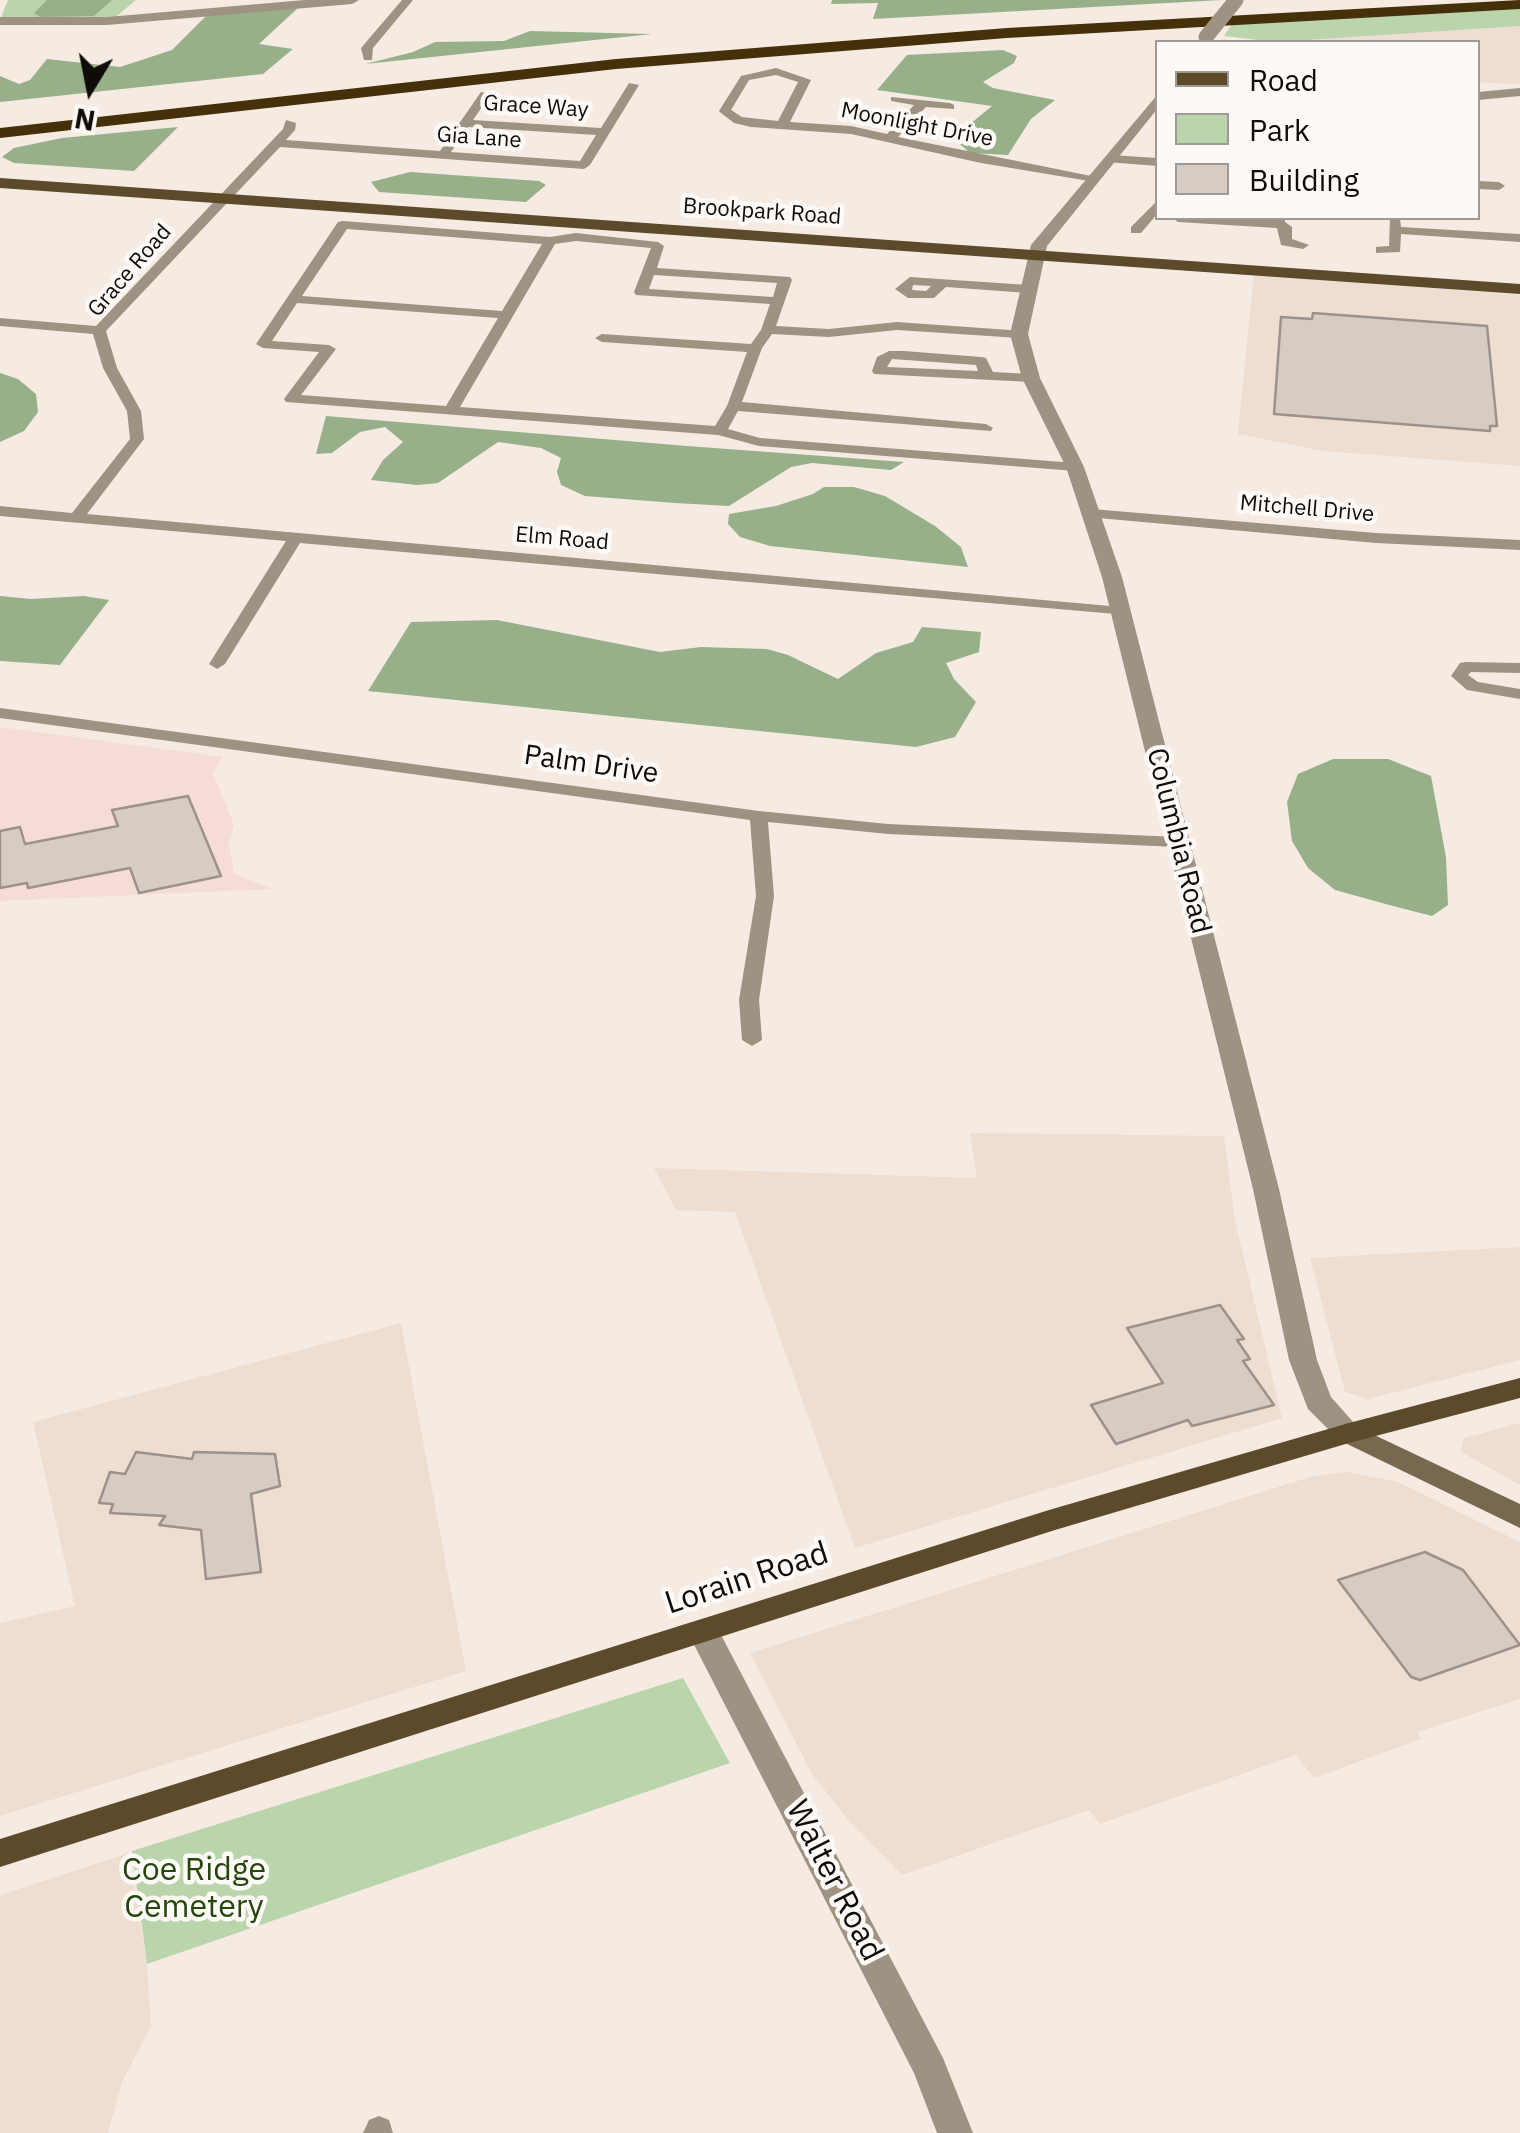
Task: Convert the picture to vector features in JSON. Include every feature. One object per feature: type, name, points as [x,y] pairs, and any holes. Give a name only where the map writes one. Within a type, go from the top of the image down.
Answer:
[{"type":"highway","points":[[0,122],[370,78],[648,51],[1008,23],[1387,0]]},
{"type":"highway","points":[[0,133],[616,64],[1008,34],[1520,4]]},
{"type":"main road","name":"Brookpark Road","points":[[0,173],[1520,289]]},
{"type":"main road","name":"Brookpark Road","points":[[0,183],[228,192]]},
{"type":"main road","name":"Brookpark Road","points":[[1039,250],[1520,277]]},
{"type":"main road","name":"Lorain Road","points":[[0,1853],[1050,1521],[1349,1433],[1520,1388]]},
{"type":"main road","name":"Columbia Road","points":[[1349,1433],[1520,1517]]},
{"type":"street","points":[[19,21],[36,0]]},
{"type":"street","points":[[0,21],[107,20],[352,0]]},
{"type":"street","points":[[368,58],[367,48],[408,0]]},
{"type":"street","points":[[1204,40],[1236,0]]},
{"type":"street","name":"Moonlight Drive","points":[[783,124],[805,80],[776,71],[745,78],[728,114],[783,124],[840,128],[1095,178]]},
{"type":"street","name":"Gia Lane","points":[[276,143],[584,166],[634,84]]},
{"type":"street","points":[[443,156],[484,94]]},
{"type":"street","points":[[1480,98],[1520,95]]},
{"type":"street","points":[[896,100],[950,107]]},
{"type":"street","name":"Columbia Road","points":[[1155,102],[1039,250],[1019,334],[1032,378],[1092,514],[1120,612],[1266,1189],[1303,1360],[1318,1402],[1349,1433]]},
{"type":"street","points":[[888,140],[923,103]]},
{"type":"street","name":"Grace Road","points":[[76,518],[137,439],[134,410],[110,368],[100,330],[289,130],[290,122]]},
{"type":"street","name":"Grace Way","points":[[465,123],[605,132]]},
{"type":"street","points":[[1110,159],[1155,162]]},
{"type":"street","points":[[1480,185],[1499,186]]},
{"type":"street","points":[[1136,230],[1155,212]]},
{"type":"street","points":[[1279,220],[1286,227],[1286,242],[1303,244]]},
{"type":"street","points":[[1381,250],[1395,249],[1395,224],[1520,238]]},
{"type":"street","points":[[779,301],[641,292],[658,246],[595,238],[550,240],[343,225],[262,344],[328,349],[292,400],[720,431],[759,442],[1074,467]]},
{"type":"street","points":[[451,410],[550,240]]},
{"type":"street","points":[[648,271],[785,280],[768,330],[755,348],[734,406],[720,431]]},
{"type":"street","points":[[943,283],[1028,288]]},
{"type":"street","points":[[290,299],[506,316]]},
{"type":"street","points":[[0,322],[100,330]]},
{"type":"street","points":[[768,330],[828,333],[897,326],[1019,334]]},
{"type":"street","points":[[602,338],[755,348]]},
{"type":"street","points":[[987,375],[981,360],[904,354],[889,355],[882,360],[879,371],[1032,378]]},
{"type":"street","points":[[734,406],[986,428]]},
{"type":"street","name":"Elm Road","points":[[0,511],[1120,612]]},
{"type":"street","name":"Mitchell Drive","points":[[1092,514],[1376,538],[1520,544]]},
{"type":"street","points":[[216,664],[296,537]]},
{"type":"street","points":[[1520,668],[1466,667],[1459,676],[1473,686],[1520,694]]},
{"type":"street","name":"Palm Drive","points":[[0,713],[759,816],[888,829],[1177,842]]},
{"type":"street","points":[[752,1040],[750,1000],[765,896],[759,816]]},
{"type":"street","name":"Walter Road","points":[[704,1633],[930,2069],[955,2133]]},
{"type":"shaded area","points":[[1520,26],[1520,83],[1480,82],[1480,40],[1306,40]]},
{"type":"shaded area","points":[[1254,274],[1520,295],[1520,466],[1324,451],[1238,434]]},
{"type":"shaded area","points":[[0,727],[223,757],[213,773],[234,825],[229,843],[234,874],[273,889],[0,901]]},
{"type":"shaded area","points":[[970,1133],[1224,1136],[1235,1220],[1282,1418],[855,1548],[735,1212],[676,1210],[654,1168],[977,1178]]},
{"type":"shaded area","points":[[1520,1247],[1520,1360],[1368,1399],[1345,1392],[1310,1258]]},
{"type":"shaded area","points":[[401,1323],[466,1671],[0,1816],[0,1623],[75,1606],[33,1422]]},
{"type":"shaded area","points":[[1520,1423],[1520,1485],[1461,1452],[1464,1438]]},
{"type":"shaded area","points":[[1347,1472],[1398,1482],[1520,1542],[1520,1699],[1417,1732],[1421,1739],[1314,1778],[1296,1755],[1100,1824],[1089,1810],[902,1875],[850,1822],[812,1774],[750,1653],[1313,1476]]},
{"type":"shaded area","points":[[129,1853],[147,1964],[151,2026],[122,2082],[108,2133],[0,2133],[0,1895]]},
{"type":"green space","points":[[8,0],[136,0],[113,19],[0,20]]},
{"type":"green space","points":[[47,0],[112,0],[94,16],[40,17],[34,13]]},
{"type":"green space","points":[[832,0],[1222,0],[873,19],[878,3],[831,4]]},
{"type":"green space","points":[[299,7],[259,44],[293,49],[263,74],[0,102],[0,76],[19,84],[30,80],[47,59],[120,67],[172,50],[207,15]]},
{"type":"green space","points":[[1520,9],[1520,26],[1306,40],[1224,36],[1232,24]]},
{"type":"green space","points":[[530,31],[652,34],[365,64],[435,42],[504,41]]},
{"type":"green space","points":[[1003,50],[1017,56],[1014,63],[983,82],[993,88],[1055,100],[1031,119],[1008,155],[970,153],[953,138],[992,106],[877,90],[907,55]]},
{"type":"green space","points":[[178,127],[134,171],[14,163],[2,157],[14,148],[62,138]]},
{"type":"green space","points":[[410,172],[539,181],[546,185],[526,202],[379,192],[371,182]]},
{"type":"green space","points":[[0,373],[18,379],[36,394],[38,412],[24,431],[0,442]]},
{"type":"green space","points":[[326,416],[904,462],[891,470],[812,463],[791,467],[729,506],[585,496],[561,485],[557,472],[561,458],[541,448],[498,442],[438,483],[417,485],[371,480],[383,460],[403,442],[385,427],[360,432],[332,453],[316,454]]},
{"type":"green space","points":[[824,487],[854,487],[885,496],[961,547],[968,567],[770,546],[740,537],[728,524],[729,514],[776,506]]},
{"type":"green space","points":[[0,596],[84,596],[109,600],[60,665],[0,661]]},
{"type":"green space","points":[[497,620],[660,652],[701,647],[767,649],[838,679],[876,653],[913,642],[922,627],[981,632],[979,652],[946,663],[954,679],[976,702],[955,737],[916,747],[368,691],[411,622]]},
{"type":"green space","points":[[1333,759],[1388,759],[1431,776],[1446,857],[1448,905],[1432,916],[1393,906],[1335,890],[1308,868],[1292,841],[1287,802],[1298,774]]},
{"type":"green space","name":"Coe Ridge Cemetery","points":[[683,1678],[730,1763],[147,1964],[132,1851]]},
{"type":"building","points":[[1313,313],[1487,326],[1497,426],[1490,426],[1490,431],[1274,414],[1281,317],[1312,319]]},
{"type":"building","points":[[188,796],[221,876],[139,893],[130,868],[28,888],[27,883],[0,888],[0,831],[20,827],[25,844],[118,826],[112,810]]},
{"type":"building","points":[[1220,1305],[1244,1339],[1237,1340],[1250,1359],[1243,1361],[1274,1405],[1192,1426],[1188,1420],[1116,1444],[1091,1405],[1163,1383],[1127,1328]]},
{"type":"building","points":[[136,1452],[192,1459],[194,1452],[275,1454],[280,1486],[251,1494],[261,1572],[206,1579],[201,1530],[159,1525],[165,1516],[110,1513],[113,1504],[99,1503],[110,1472],[125,1474]]},
{"type":"building","points":[[1425,1552],[1463,1570],[1520,1645],[1420,1680],[1411,1677],[1338,1580]]}]
